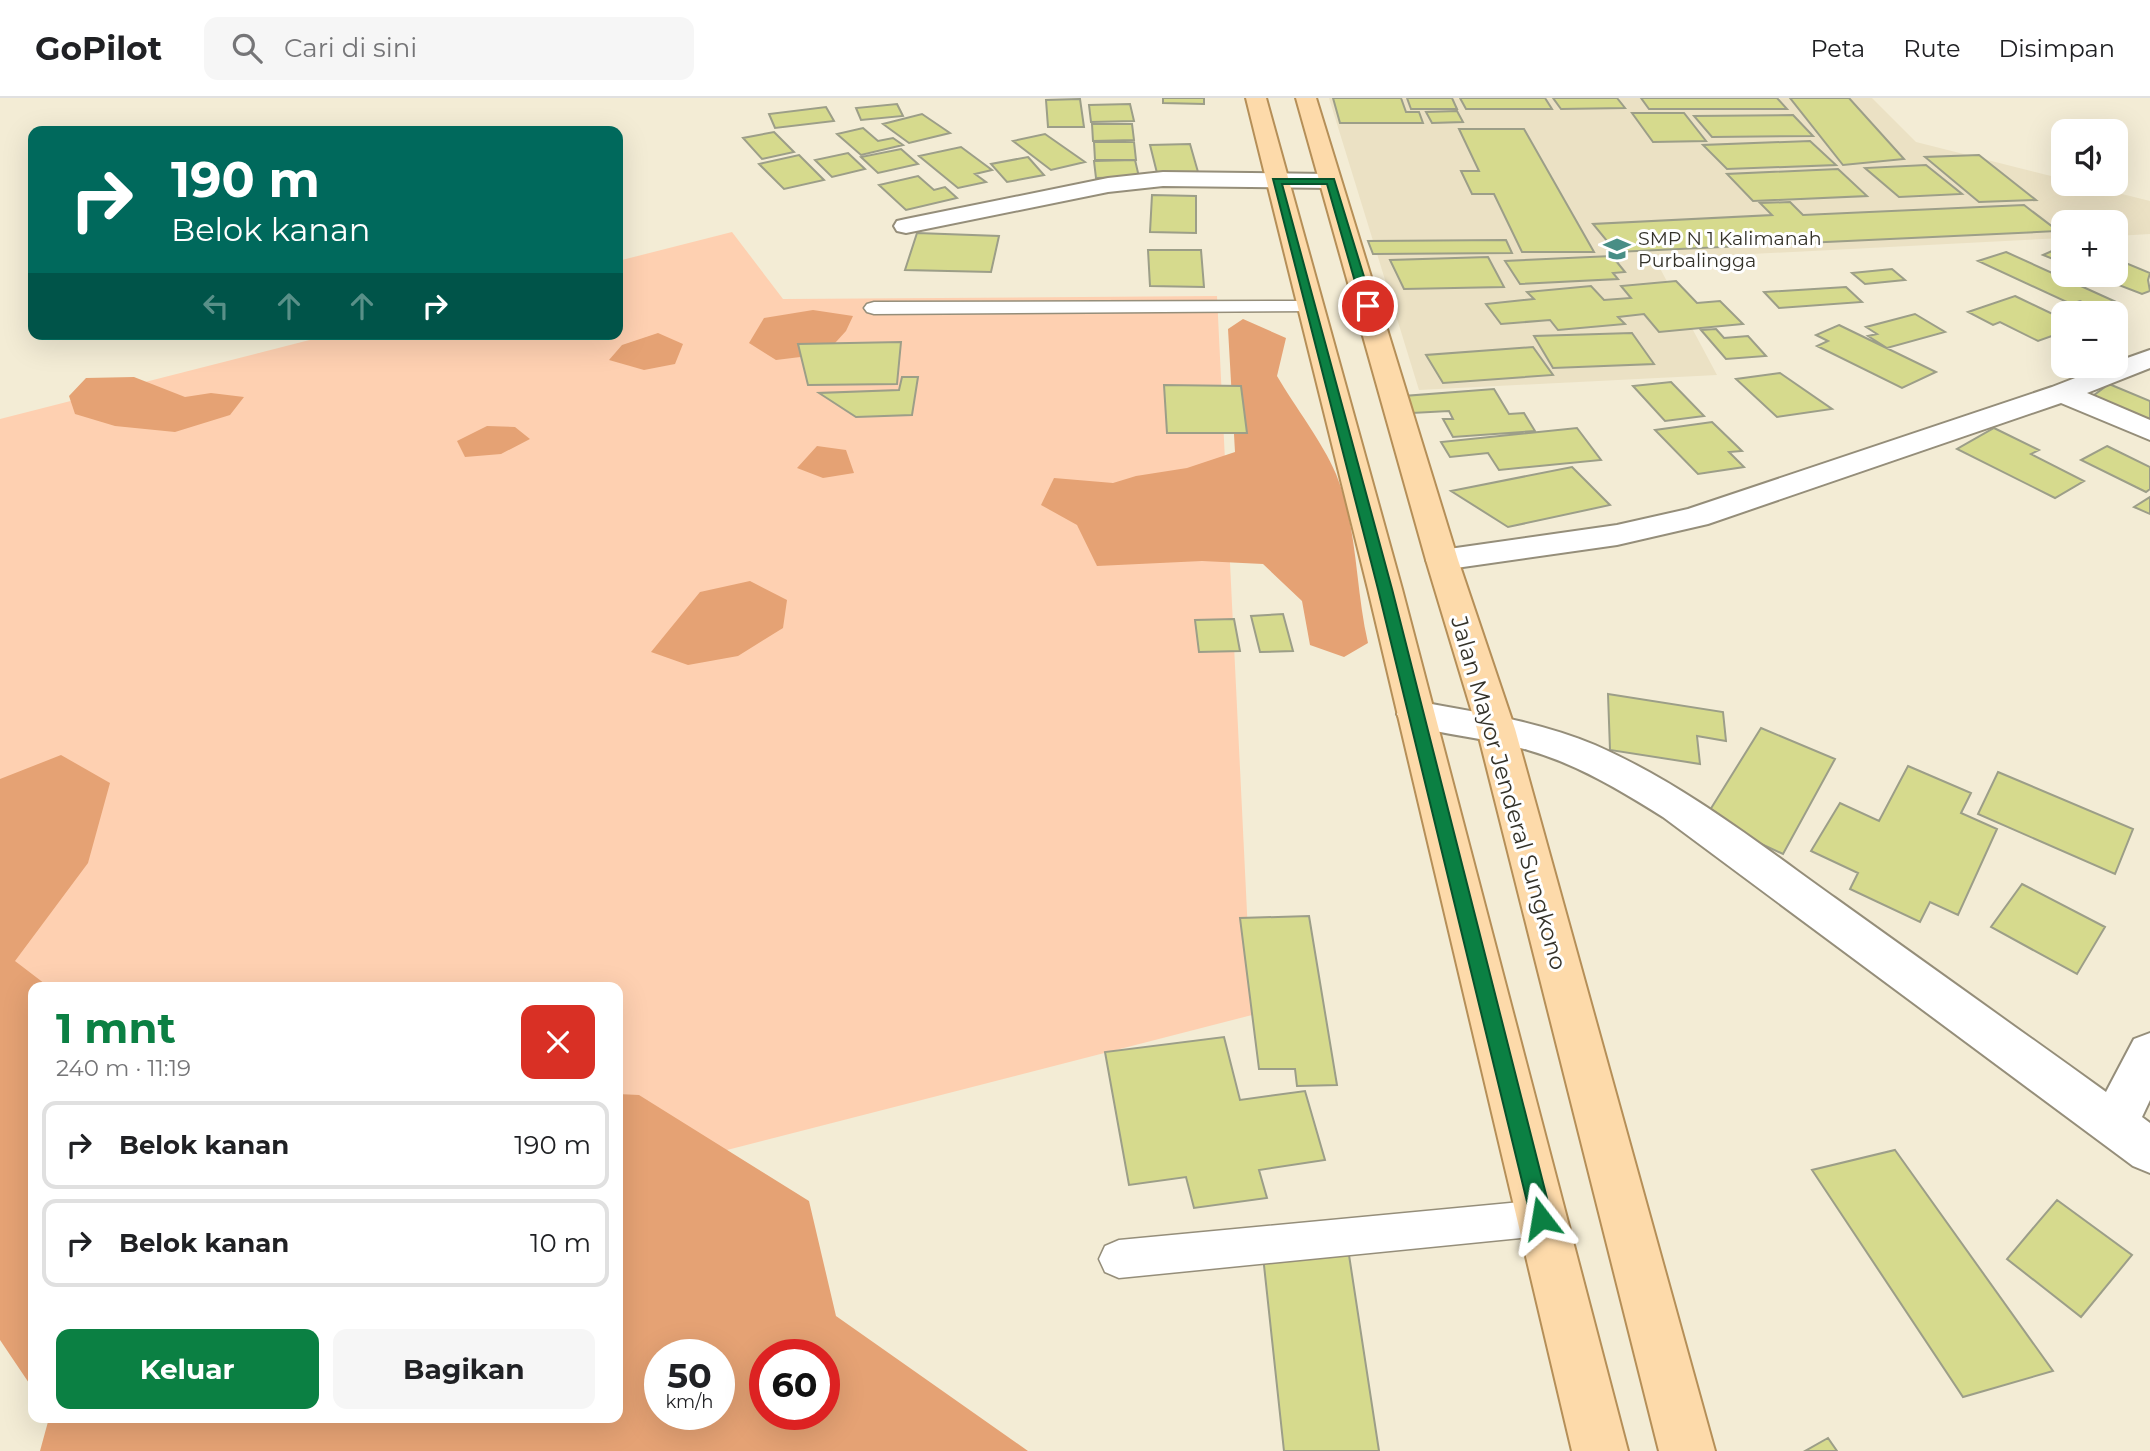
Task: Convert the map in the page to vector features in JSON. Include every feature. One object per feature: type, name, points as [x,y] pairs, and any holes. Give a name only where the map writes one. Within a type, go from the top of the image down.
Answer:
[{"type":"main road","name":"Jalan Mayor Jenderal Sungkono","points":[[1256,98],[1276,181],[1442,560],[1496,729],[1687,1451]]},
{"type":"main road","name":"Jalan Mayor Jenderal Sungkono","points":[[1306,98],[1331,181],[1339,324],[1385,589],[1600,1451]]},
{"type":"street","points":[[906,226],[1108,186],[1163,179],[1331,181]]},
{"type":"street","points":[[1442,560],[1617,535],[1697,517],[2062,393],[2150,358]]},
{"type":"street","points":[[2062,393],[2150,431]]},
{"type":"street","points":[[1415,714],[1496,729],[1580,755],[1651,792],[1737,849],[2150,1151]]},
{"type":"street","points":[[2114,1124],[2150,1054]]},
{"type":"lane","points":[[874,308],[1339,324]]},
{"type":"lane","points":[[1119,1259],[1541,1218]]},
{"type":"shaded area","name":"SMP N 1 Kalimanah Purbalingga","points":[[1329,98],[1872,98],[1916,142],[2051,176],[2051,196],[2128,196],[2150,201],[2150,234],[2128,235],[2128,210],[2051,210],[2051,239],[1655,259],[1717,375],[1419,390]]},
{"type":"shaded area","points":[[732,232],[783,299],[1217,296],[1252,1015],[623,1177],[623,982],[28,982],[28,1006],[0,1111],[0,419],[309,340],[623,340],[623,260]]},
{"type":"shaded area","points":[[813,310],[853,316],[846,331],[825,354],[776,360],[749,343],[764,318]]},
{"type":"shaded area","points":[[1243,319],[1286,338],[1277,376],[1323,449],[1343,494],[1368,643],[1344,657],[1310,645],[1302,601],[1263,564],[1202,561],[1097,566],[1077,525],[1041,505],[1054,478],[1113,483],[1136,476],[1187,468],[1235,452],[1228,329]]},
{"type":"shaded area","points":[[658,333],[683,344],[675,364],[644,370],[609,360],[622,345]]},
{"type":"shaded area","points":[[134,377],[185,397],[211,393],[244,397],[230,415],[175,432],[115,426],[75,414],[69,396],[86,378]]},
{"type":"shaded area","points":[[487,426],[515,427],[530,439],[501,454],[465,457],[457,441]]},
{"type":"shaded area","points":[[817,446],[846,450],[854,473],[823,478],[797,468]]},
{"type":"shaded area","points":[[750,581],[787,600],[783,628],[738,656],[688,665],[651,652],[700,592]]},
{"type":"shaded area","points":[[61,755],[110,783],[88,863],[15,961],[42,982],[28,982],[28,1382],[0,1340],[0,779]]},
{"type":"shaded area","points":[[623,1094],[639,1095],[809,1201],[836,1316],[1028,1451],[40,1451],[48,1423],[623,1423]]},
{"type":"building","points":[[1163,98],[1204,98],[1204,104],[1163,103]]},
{"type":"building","points":[[1333,98],[1401,98],[1406,112],[1419,112],[1423,123],[1340,123]]},
{"type":"building","points":[[1407,98],[1452,98],[1457,109],[1411,109]]},
{"type":"building","points":[[1460,98],[1545,98],[1552,109],[1466,109]]},
{"type":"building","points":[[1553,98],[1617,98],[1625,108],[1561,109]]},
{"type":"building","points":[[1641,98],[1777,98],[1787,109],[1649,109]]},
{"type":"building","points":[[1790,98],[1849,98],[1904,159],[1843,165]]},
{"type":"building","points":[[1080,99],[1084,127],[1048,127],[1046,100]]},
{"type":"building","points":[[897,104],[903,116],[861,120],[856,108]]},
{"type":"building","points":[[1130,104],[1134,121],[1091,122],[1089,105]]},
{"type":"building","points":[[826,107],[834,121],[775,128],[769,114]]},
{"type":"building","points":[[1457,111],[1463,122],[1432,123],[1426,112]]},
{"type":"building","points":[[1632,113],[1684,113],[1706,141],[1653,142]]},
{"type":"building","points":[[922,114],[950,133],[909,143],[883,124]]},
{"type":"building","points":[[1793,115],[1813,136],[1712,137],[1694,116]]},
{"type":"building","points":[[1092,124],[1132,124],[1134,140],[1093,141]]},
{"type":"building","points":[[863,128],[878,141],[893,138],[903,145],[861,155],[837,134]]},
{"type":"building","points":[[1459,129],[1524,129],[1594,252],[1522,252],[1494,194],[1472,194],[1461,171],[1479,171]]},
{"type":"building","points":[[774,132],[794,152],[762,159],[743,138]]},
{"type":"building","points":[[1045,134],[1085,162],[1051,170],[1013,141]]},
{"type":"building","points":[[1810,141],[1836,165],[1727,169],[1703,145]]},
{"type":"building","points":[[1094,142],[1134,142],[1136,160],[1095,160]]},
{"type":"building","points":[[1190,144],[1198,172],[1157,173],[1150,145]]},
{"type":"building","points":[[961,147],[992,170],[975,174],[986,182],[958,188],[919,156]]},
{"type":"building","points":[[901,149],[918,164],[878,173],[861,157]]},
{"type":"building","points":[[848,153],[865,169],[832,177],[815,160]]},
{"type":"building","points":[[799,155],[824,180],[784,189],[759,164]]},
{"type":"building","points":[[1979,155],[2036,200],[1979,202],[1925,157]]},
{"type":"building","points":[[1028,157],[1044,175],[1007,182],[991,164]]},
{"type":"building","points":[[1135,160],[1139,177],[1096,178],[1094,161]]},
{"type":"building","points":[[1926,165],[1962,194],[1899,197],[1865,168]]},
{"type":"building","points":[[1838,169],[1867,196],[1753,201],[1727,174]]},
{"type":"building","points":[[918,176],[934,190],[945,187],[957,198],[906,210],[879,185]]},
{"type":"building","points":[[1152,195],[1196,196],[1196,233],[1150,232]]},
{"type":"building","points":[[1790,202],[1803,215],[2024,205],[2051,226],[2051,231],[1616,252],[1593,224],[1772,215],[1760,203]]},
{"type":"building","points":[[917,233],[999,236],[991,272],[905,270]]},
{"type":"building","points":[[1506,240],[1512,253],[1373,254],[1368,241]]},
{"type":"building","points":[[1148,250],[1201,250],[1204,287],[1150,286]]},
{"type":"building","points":[[2006,252],[2051,272],[2051,287],[2083,287],[2114,301],[2065,301],[1978,261]]},
{"type":"building","points":[[1612,256],[1625,272],[1613,273],[1618,279],[1520,284],[1505,261]]},
{"type":"building","points":[[1488,257],[1504,287],[1404,289],[1390,260]]},
{"type":"building","points":[[2128,264],[2150,273],[2150,291],[2142,294],[2124,287],[2128,287]]},
{"type":"building","points":[[1892,269],[1905,280],[1865,284],[1852,273]]},
{"type":"building","points":[[1676,281],[1697,303],[1720,301],[1743,324],[1659,332],[1644,314],[1618,317],[1625,324],[1558,330],[1550,320],[1501,324],[1486,304],[1534,299],[1527,292],[1591,286],[1604,300],[1631,298],[1621,286]]},
{"type":"building","points":[[1846,287],[1862,302],[1779,308],[1764,292]]},
{"type":"building","points":[[2015,296],[2051,313],[2051,336],[2038,341],[2000,322],[1993,325],[1968,312]]},
{"type":"building","points":[[1915,314],[1945,332],[1887,348],[1868,336],[1877,334],[1866,327]]},
{"type":"building","points":[[1839,325],[1936,372],[1902,388],[1817,346],[1828,341],[1816,335]]},
{"type":"building","points":[[1716,329],[1724,338],[1748,336],[1766,356],[1726,359],[1701,330]]},
{"type":"building","points":[[1632,333],[1654,364],[1553,368],[1534,336]]},
{"type":"building","points":[[901,342],[897,384],[808,385],[798,344]]},
{"type":"building","points":[[1533,347],[1553,375],[1443,383],[1426,355]]},
{"type":"building","points":[[1780,373],[1832,409],[1777,417],[1736,379]]},
{"type":"building","points":[[902,377],[918,377],[912,415],[856,417],[819,393],[899,390]]},
{"type":"building","points":[[1671,382],[1704,416],[1665,421],[1633,386]]},
{"type":"building","points":[[2109,384],[2150,401],[2150,428],[2086,401]]},
{"type":"building","points":[[1164,385],[1241,386],[1247,433],[1167,433]]},
{"type":"building","points":[[1494,389],[1509,414],[1524,413],[1535,431],[1453,437],[1443,419],[1453,419],[1449,411],[1412,413],[1404,396]]},
{"type":"building","points":[[1712,422],[1742,451],[1729,452],[1744,467],[1698,474],[1655,430]]},
{"type":"building","points":[[1577,428],[1601,460],[1499,470],[1488,453],[1450,457],[1441,442]]},
{"type":"building","points":[[1994,428],[2039,450],[2031,454],[2084,481],[2055,498],[1957,449]]},
{"type":"building","points":[[2107,446],[2150,467],[2150,489],[2146,492],[2081,460]]},
{"type":"building","points":[[1572,467],[1610,505],[1508,527],[1451,491]]},
{"type":"building","points":[[2150,497],[2150,514],[2134,507]]},
{"type":"building","points":[[1283,614],[1293,651],[1260,652],[1251,616]]},
{"type":"building","points":[[1234,619],[1240,651],[1199,652],[1195,620]]},
{"type":"building","points":[[1608,694],[1723,712],[1726,741],[1697,736],[1700,764],[1610,750]]},
{"type":"building","points":[[1761,728],[1835,759],[1783,854],[1705,818]]},
{"type":"building","points":[[1908,766],[1971,793],[1961,813],[1997,829],[1958,915],[1930,902],[1920,922],[1850,889],[1858,873],[1811,851],[1840,803],[1879,821]]},
{"type":"building","points":[[1998,772],[2133,829],[2115,874],[1978,814]]},
{"type":"building","points":[[2022,884],[2105,927],[2077,974],[1991,927]]},
{"type":"building","points":[[1309,916],[1337,1085],[1297,1086],[1295,1069],[1259,1069],[1240,918]]},
{"type":"building","points":[[1224,1037],[1240,1100],[1305,1091],[1325,1160],[1259,1170],[1267,1198],[1194,1208],[1186,1177],[1129,1185],[1105,1052]]},
{"type":"building","points":[[1895,1150],[2053,1371],[1963,1397],[1812,1170]]},
{"type":"building","points":[[2057,1200],[2132,1255],[2081,1317],[2007,1259]]},
{"type":"building","points":[[1349,1255],[1379,1451],[1284,1451],[1263,1256]]},
{"type":"building","points":[[1828,1438],[1837,1451],[1805,1451]]},
{"type":"place","name":"SMP N 1 Kalimanah Purbalingga","points":[[1617,249]]},
{"type":"route","points":[[1368,306],[1331,181],[1276,181],[1385,589],[1541,1218]]}]
